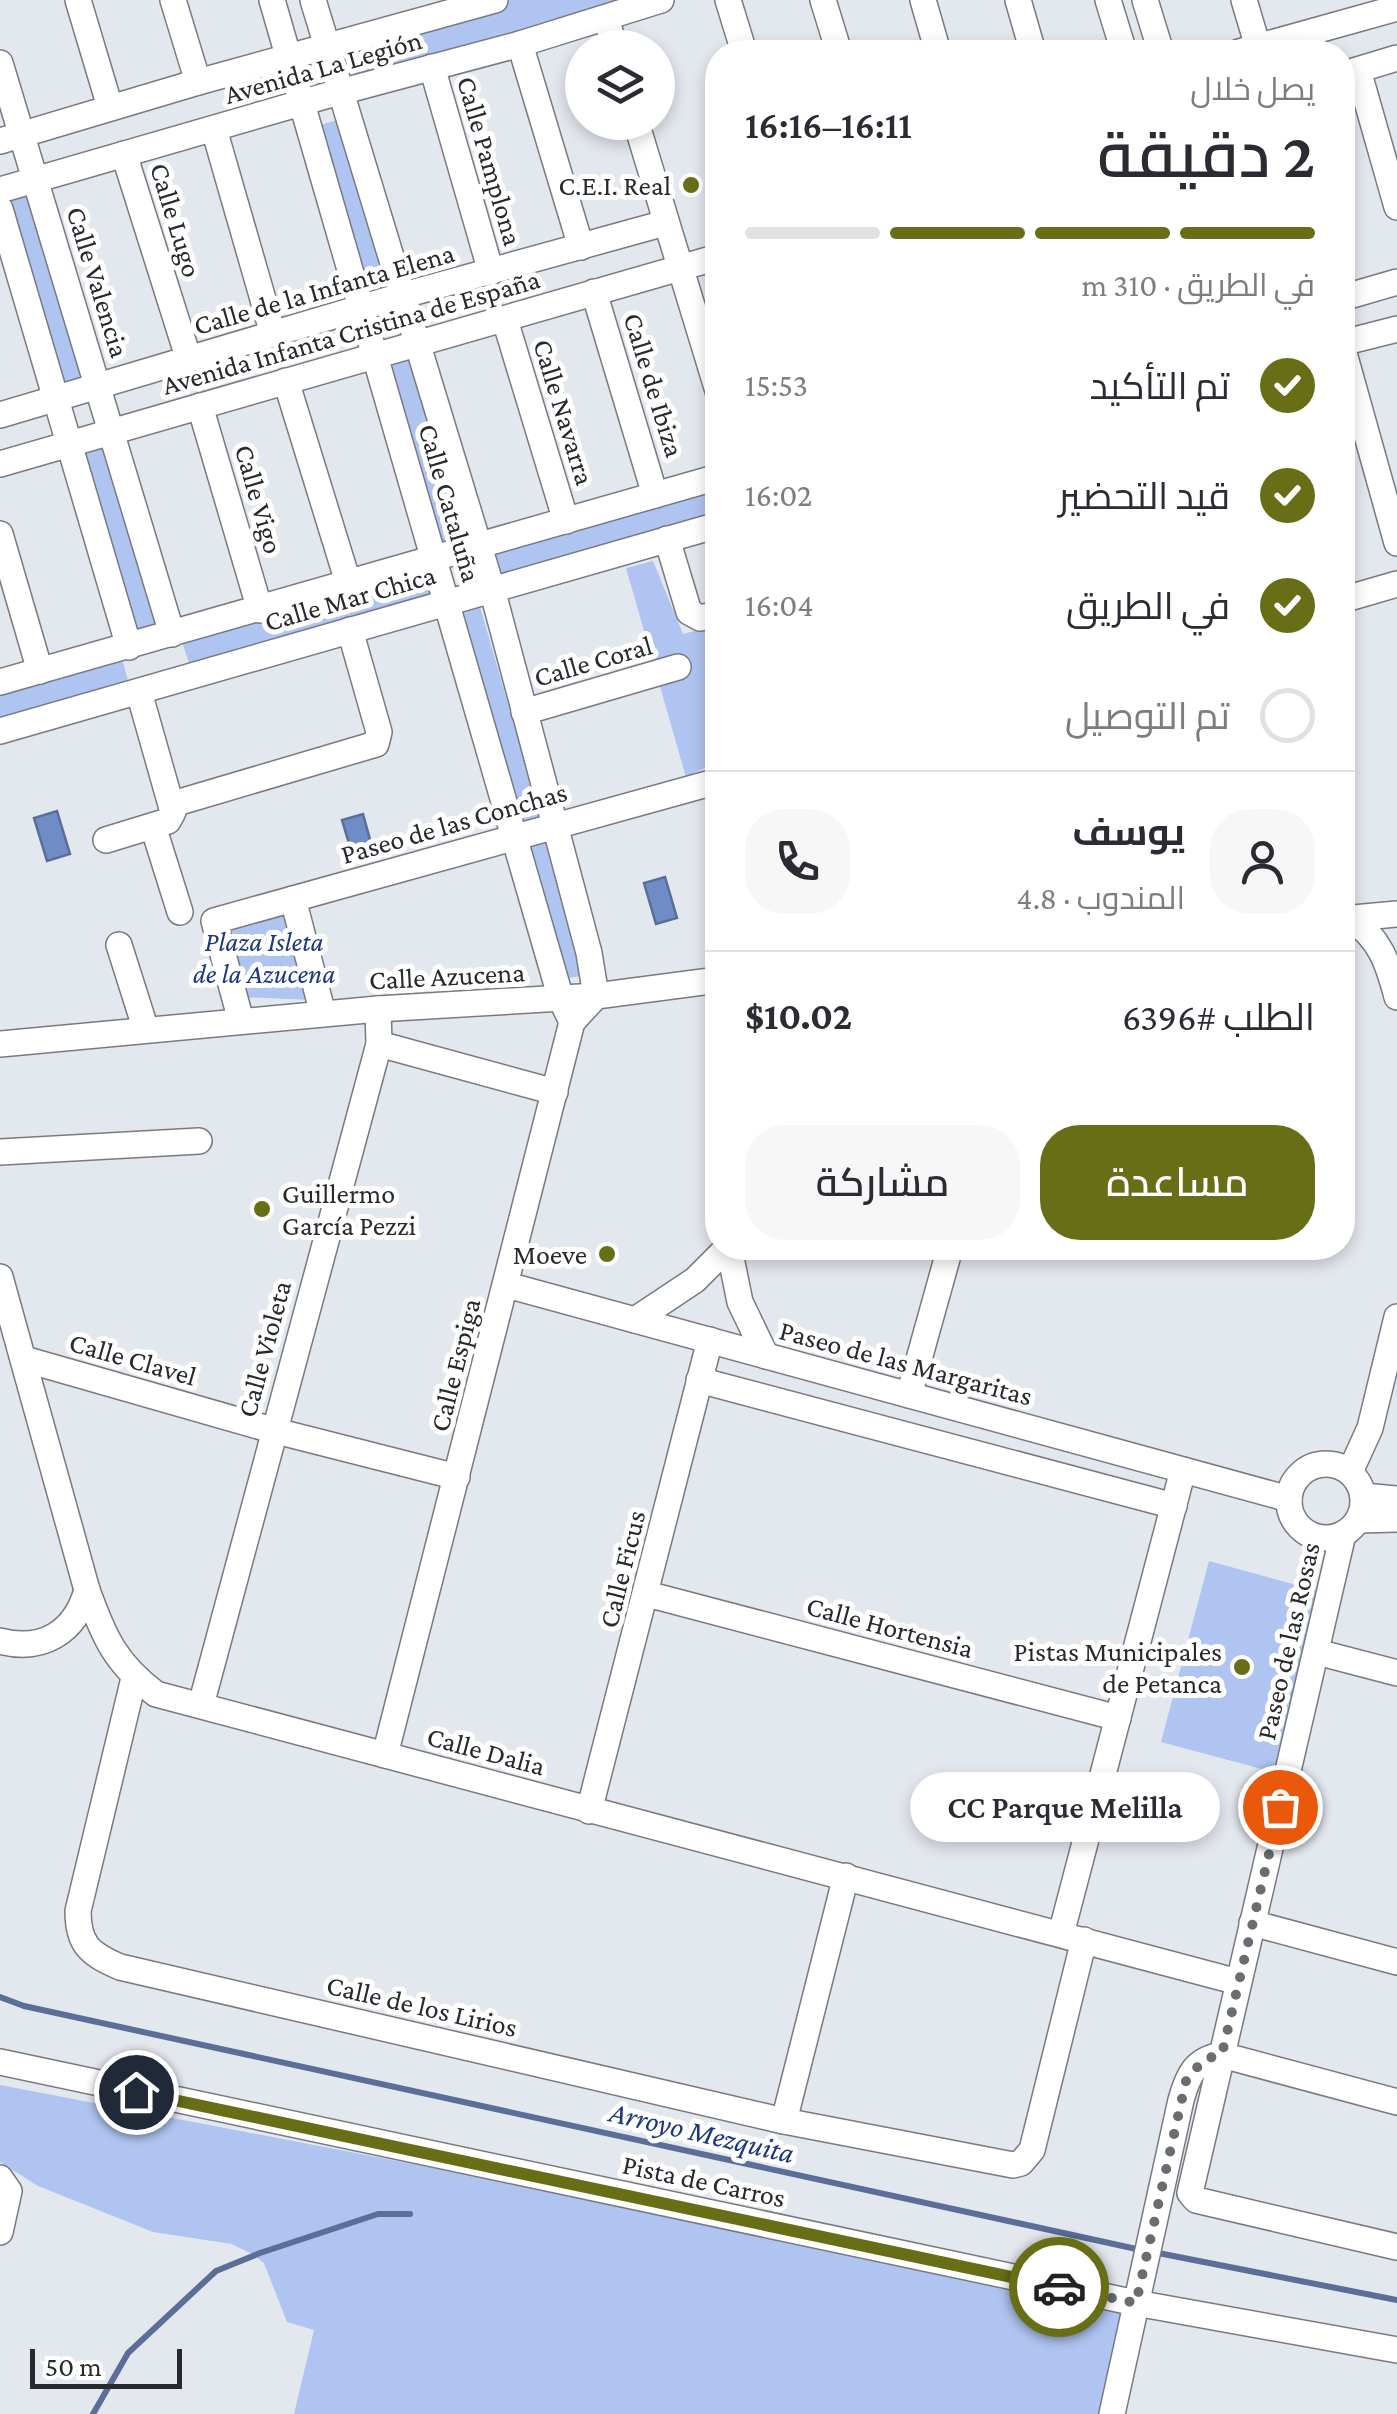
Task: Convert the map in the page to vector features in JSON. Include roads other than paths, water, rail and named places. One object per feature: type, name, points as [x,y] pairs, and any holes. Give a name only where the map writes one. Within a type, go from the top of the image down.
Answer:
[{"type":"street","points":[[78,0],[110,107]]},
{"type":"street","points":[[173,0],[198,82]]},
{"type":"street","name":"Calle Cataluña","points":[[272,0],[567,1011]]},
{"type":"street","name":"Calle Cataluña","points":[[314,0],[492,589],[556,826],[596,996]]},
{"type":"street","name":"Avenida La Legión","points":[[11,138],[327,47],[413,11],[495,0]]},
{"type":"street","name":"Avenida La Legión","points":[[0,190],[520,44],[661,0]]},
{"type":"street","points":[[728,0],[740,40]]},
{"type":"street","points":[[823,0],[835,40]]},
{"type":"street","points":[[923,0],[935,40]]},
{"type":"street","points":[[1018,0],[1030,40]]},
{"type":"street","points":[[1108,0],[1120,40]]},
{"type":"street","points":[[1145,0],[1157,40]]},
{"type":"street","points":[[1244,0],[1247,40]]},
{"type":"street","points":[[1272,40],[1340,11],[1397,8]]},
{"type":"street","points":[[606,18],[609,30]]},
{"type":"street","points":[[520,44],[581,246]]},
{"type":"street","points":[[1355,71],[1397,58]]},
{"type":"street","name":"Calle Valencia","points":[[0,63],[11,138],[35,180],[172,634]]},
{"type":"street","name":"Calle Pamplona","points":[[432,67],[491,272]]},
{"type":"street","points":[[1355,86],[1397,207]]},
{"type":"street","points":[[214,129],[273,334]]},
{"type":"street","points":[[641,140],[705,350]]},
{"type":"street","name":"Calle Lugo","points":[[124,154],[188,360]]},
{"type":"street","points":[[0,209],[129,647]]},
{"type":"street","name":"Calle de la Infanta Elena","points":[[0,415],[666,223]]},
{"type":"street","name":"Avenida Infanta Cristina de España","points":[[0,464],[705,260]]},
{"type":"street","points":[[1355,294],[1397,282]]},
{"type":"street","name":"Calle de Ibiza","points":[[594,292],[655,496]]},
{"type":"street","name":"Calle Navarra","points":[[506,320],[566,521]]},
{"type":"street","points":[[1355,340],[1397,328]]},
{"type":"street","points":[[286,381],[348,582]]},
{"type":"street","points":[[1355,391],[1397,544]]},
{"type":"street","name":"Calle Vigo","points":[[200,406],[260,610]]},
{"type":"street","name":"Calle Mar Chica","points":[[0,682],[705,481]]},
{"type":"street","name":"Calle Mar Chica","points":[[0,730],[705,528]]},
{"type":"street","points":[[0,534],[40,671]]},
{"type":"street","points":[[667,539],[689,612],[705,615]]},
{"type":"street","points":[[1355,596],[1397,584]]},
{"type":"street","points":[[173,804],[376,744],[379,732],[350,630]]},
{"type":"street","name":"Calle Coral","points":[[524,712],[678,667]]},
{"type":"street","points":[[106,840],[170,818],[173,804],[139,692]]},
{"type":"street","name":"Paseo de las Conchas","points":[[241,1021],[214,921],[705,789]]},
{"type":"street","points":[[153,826],[180,912]]},
{"type":"street","points":[[293,900],[323,1014]]},
{"type":"street","points":[[1355,918],[1397,914]]},
{"type":"street","points":[[1355,923],[1388,936],[1397,997]]},
{"type":"street","points":[[119,945],[146,1030]]},
{"type":"street","name":"Calle Azucena","points":[[0,1044],[378,1009],[567,1011],[596,996],[705,982]]},
{"type":"street","name":"Calle Violeta","points":[[200,1705],[379,1044],[378,1009]]},
{"type":"street","name":"Calle Espiga","points":[[385,1755],[555,1092],[567,1011]]},
{"type":"street","points":[[379,1044],[555,1092]]},
{"type":"street","points":[[0,1152],[199,1140]]},
{"type":"street","points":[[635,1320],[696,1280],[716,1260]]},
{"type":"street","points":[[731,1260],[740,1302],[766,1356]]},
{"type":"street","points":[[909,1395],[947,1260]]},
{"type":"street","name":"Calle Dalia","points":[[0,1277],[86,1590],[118,1660],[156,1694],[1238,1982]]},
{"type":"street","name":"Paseo de las Margaritas","points":[[507,1285],[1289,1499]]},
{"type":"street","points":[[1350,1472],[1387,1400],[1397,1317]]},
{"type":"street","name":"Calle Ficus","points":[[589,1811],[710,1340]]},
{"type":"street","name":"Calle Clavel","points":[[24,1359],[272,1430],[458,1477]]},
{"type":"street","points":[[699,1380],[1174,1506]]},
{"type":"street","points":[[1355,1516],[1358,1483],[1350,1472],[1335,1465],[1311,1467],[1298,1477],[1289,1499],[1293,1518],[1306,1532],[1324,1538],[1355,1516],[1397,1499]]},
{"type":"street","points":[[1072,1937],[1118,1718],[1183,1470]]},
{"type":"street","points":[[1355,1516],[1397,1519]]},
{"type":"street","name":"Paseo de las Rosas","points":[[1355,1516],[1318,1652],[1190,2190],[1196,2200],[1397,2247]]},
{"type":"street","points":[[0,1641],[18,1646],[50,1640],[74,1620],[86,1590]]},
{"type":"street","name":"Calle Hortensia","points":[[647,1594],[1118,1718]]},
{"type":"street","points":[[1318,1652],[1397,1673]]},
{"type":"street","name":"Calle de los Lirios","points":[[134,1678],[78,1910],[78,1926],[90,1951],[120,1967],[784,2121],[1004,2164],[1021,2163],[1032,2150],[1072,1937]]},
{"type":"street","points":[[784,2121],[846,1876]]},
{"type":"street","points":[[1252,1923],[1397,1962]]},
{"type":"street","points":[[1112,2414],[1180,2100],[1196,2065],[1222,2054],[1397,2102]]},
{"type":"street","name":"Pista de Carros","points":[[0,2062],[1397,2350]]},
{"type":"street","points":[[0,2178],[7,2184],[9,2195],[0,2232]]},
{"type":"waterway","name":"Arroyo Mezquita","points":[[0,1997],[24,2006],[1141,2250]]},
{"type":"waterway","points":[[93,2414],[128,2353],[216,2271],[378,2214],[410,2214]]},
{"type":"waterway","name":"Arroyo Mezquita","points":[[1153,2252],[1397,2300]]},
{"type":"place","name":"C.E.I. Real","points":[[691,185]]},
{"type":"place","name":"Guillermo García Pezzi","points":[[262,1209]]},
{"type":"place","name":"Moeve","points":[[607,1254]]},
{"type":"place","name":"Pistas Municipales de Petanca","points":[[1242,1667]]},
{"type":"place","name":"CC Parque Melilla","points":[[1280,1807]]},
{"type":"park label","name":"Plaza Isleta de la Azucena","points":[[264,957]]}]
